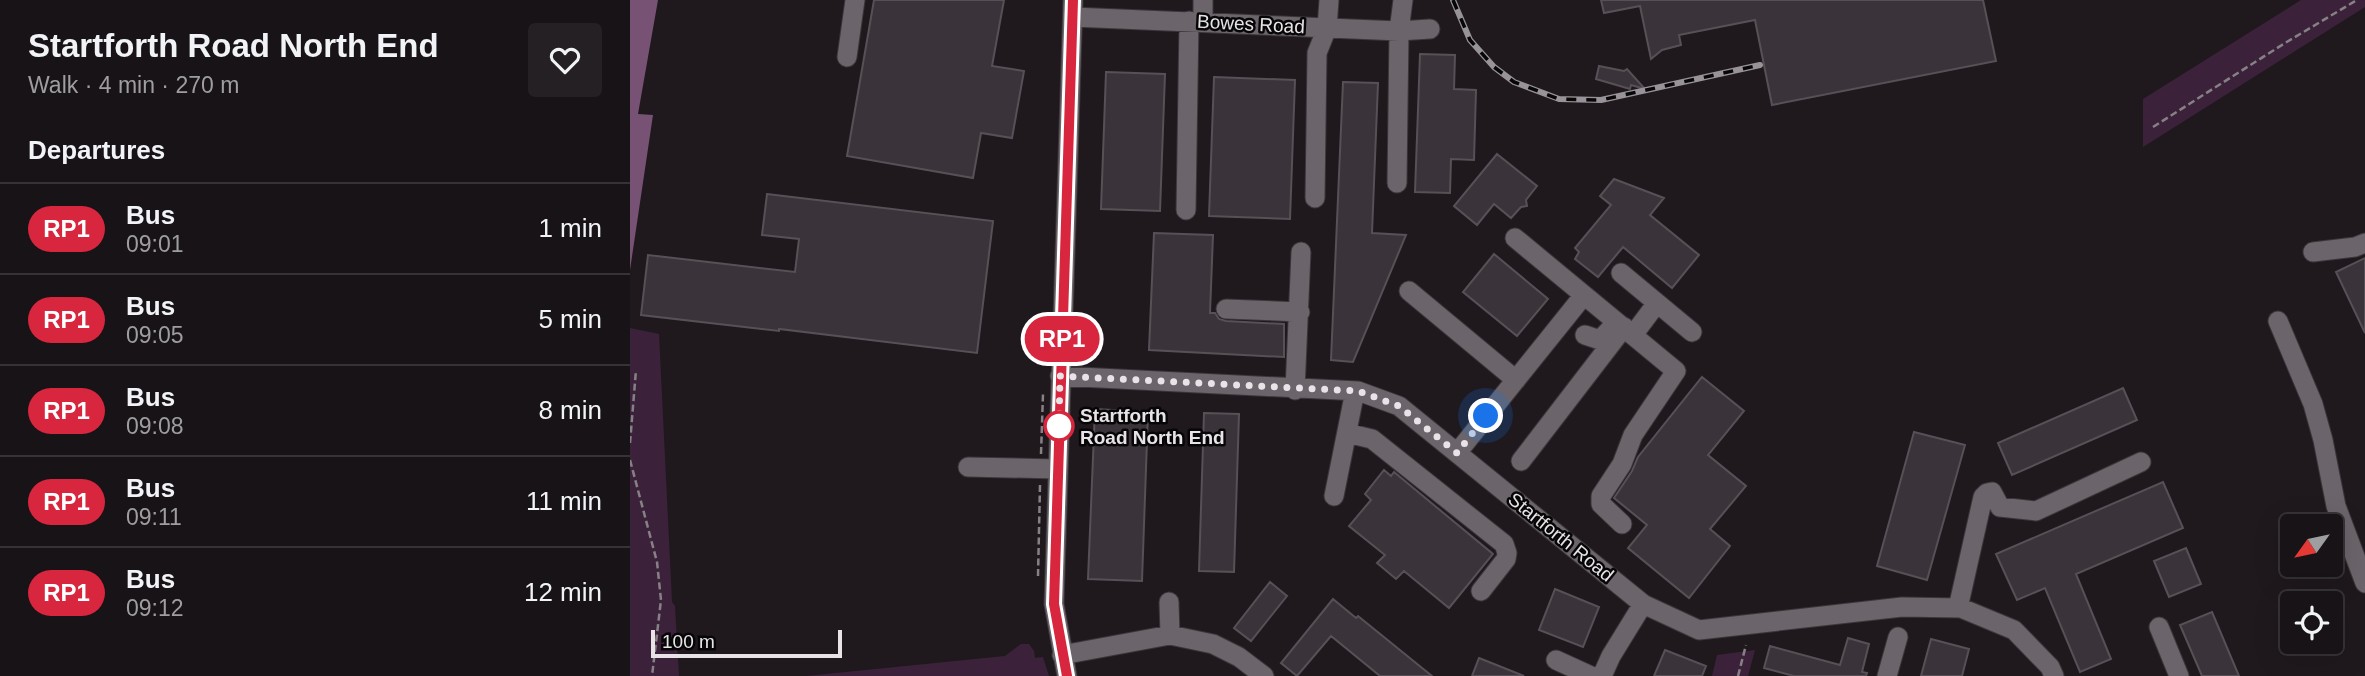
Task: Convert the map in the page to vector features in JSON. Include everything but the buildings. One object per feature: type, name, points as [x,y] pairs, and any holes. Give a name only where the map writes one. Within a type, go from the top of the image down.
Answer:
[{"type":"street","points":[[847,57],[855,0]]},
{"type":"street","points":[[1186,210],[1196,21],[1203,0]]},
{"type":"street","points":[[1315,198],[1317,53],[1327,28],[1329,0]]},
{"type":"street","points":[[1397,183],[1399,31],[1403,0]]},
{"type":"street","points":[[1067,676],[1054,604],[1073,9]]},
{"type":"street","name":"Bowes Road","points":[[1073,9],[1196,21],[1399,31],[1430,29]]},
{"type":"street","points":[[1515,238],[1676,371],[1633,435],[1622,464],[1601,496],[1601,504],[1622,524]]},
{"type":"street","points":[[2313,252],[2355,247],[2365,243]]},
{"type":"street","points":[[1295,390],[1301,252]]},
{"type":"street","points":[[1620,273],[1692,332]]},
{"type":"street","points":[[1409,291],[1516,380]]},
{"type":"street","points":[[1457,453],[1584,295]]},
{"type":"street","points":[[1521,461],[1626,329],[1657,303]]},
{"type":"street","points":[[1226,309],[1300,312]]},
{"type":"street","points":[[2278,321],[2313,404],[2336,506],[2365,583]]},
{"type":"street","points":[[1585,335],[1600,340],[1626,329]]},
{"type":"street","name":"Startforth Road","points":[[1060,376],[1355,391],[1399,406],[1643,604],[1699,629],[1902,607],[1958,608],[2014,629],[2050,667],[2054,676]]},
{"type":"street","points":[[1334,496],[1355,391]]},
{"type":"street","points":[[1347,433],[1372,439],[1504,544],[1506,559],[1481,591]]},
{"type":"street","points":[[1958,608],[1983,497],[1987,493],[1992,492],[2000,507],[2036,511],[2141,462]]},
{"type":"street","points":[[968,467],[1057,469]]},
{"type":"street","points":[[1169,602],[1170,635]]},
{"type":"street","points":[[1602,676],[1643,604]]},
{"type":"street","points":[[2158,627],[2179,676]]},
{"type":"street","points":[[1062,655],[1170,635],[1213,644],[1239,657],[1264,676]]},
{"type":"street","points":[[1887,676],[1898,637]]},
{"type":"street","points":[[1556,660],[1591,676]]},
{"type":"path","points":[[2153,127],[2357,0]]},
{"type":"path","points":[[630,443],[636,370]]},
{"type":"path","points":[[630,460],[657,562],[661,600],[652,676]]},
{"type":"path","points":[[1738,676],[1746,645]]},
{"type":"shaded area","points":[[630,0],[658,0],[638,114],[653,115],[630,270]]},
{"type":"shaded area","points":[[2301,0],[2365,0],[2365,7],[2143,147],[2143,99]]},
{"type":"shaded area","points":[[630,328],[659,334],[672,602],[675,606],[679,676],[630,676]]},
{"type":"shaded area","points":[[1021,644],[1029,644],[1035,658],[1043,657],[1049,676],[806,676],[1005,656]]},
{"type":"shaded area","points":[[1755,650],[1748,676],[1712,676],[1717,655]]},
{"type":"railway","points":[[1453,0],[1470,40],[1494,67],[1514,82],[1559,99],[1601,100],[1760,65]]},
{"type":"bus line","name":"RP1","points":[[1067,676],[1054,604],[1073,0]]},
{"type":"place","name":"Startforth Road North End","points":[[1059,426]]},
{"type":"route","points":[[1059,426],[1060,376],[1295,390],[1358,391],[1399,406],[1457,453],[1486,416]]}]
